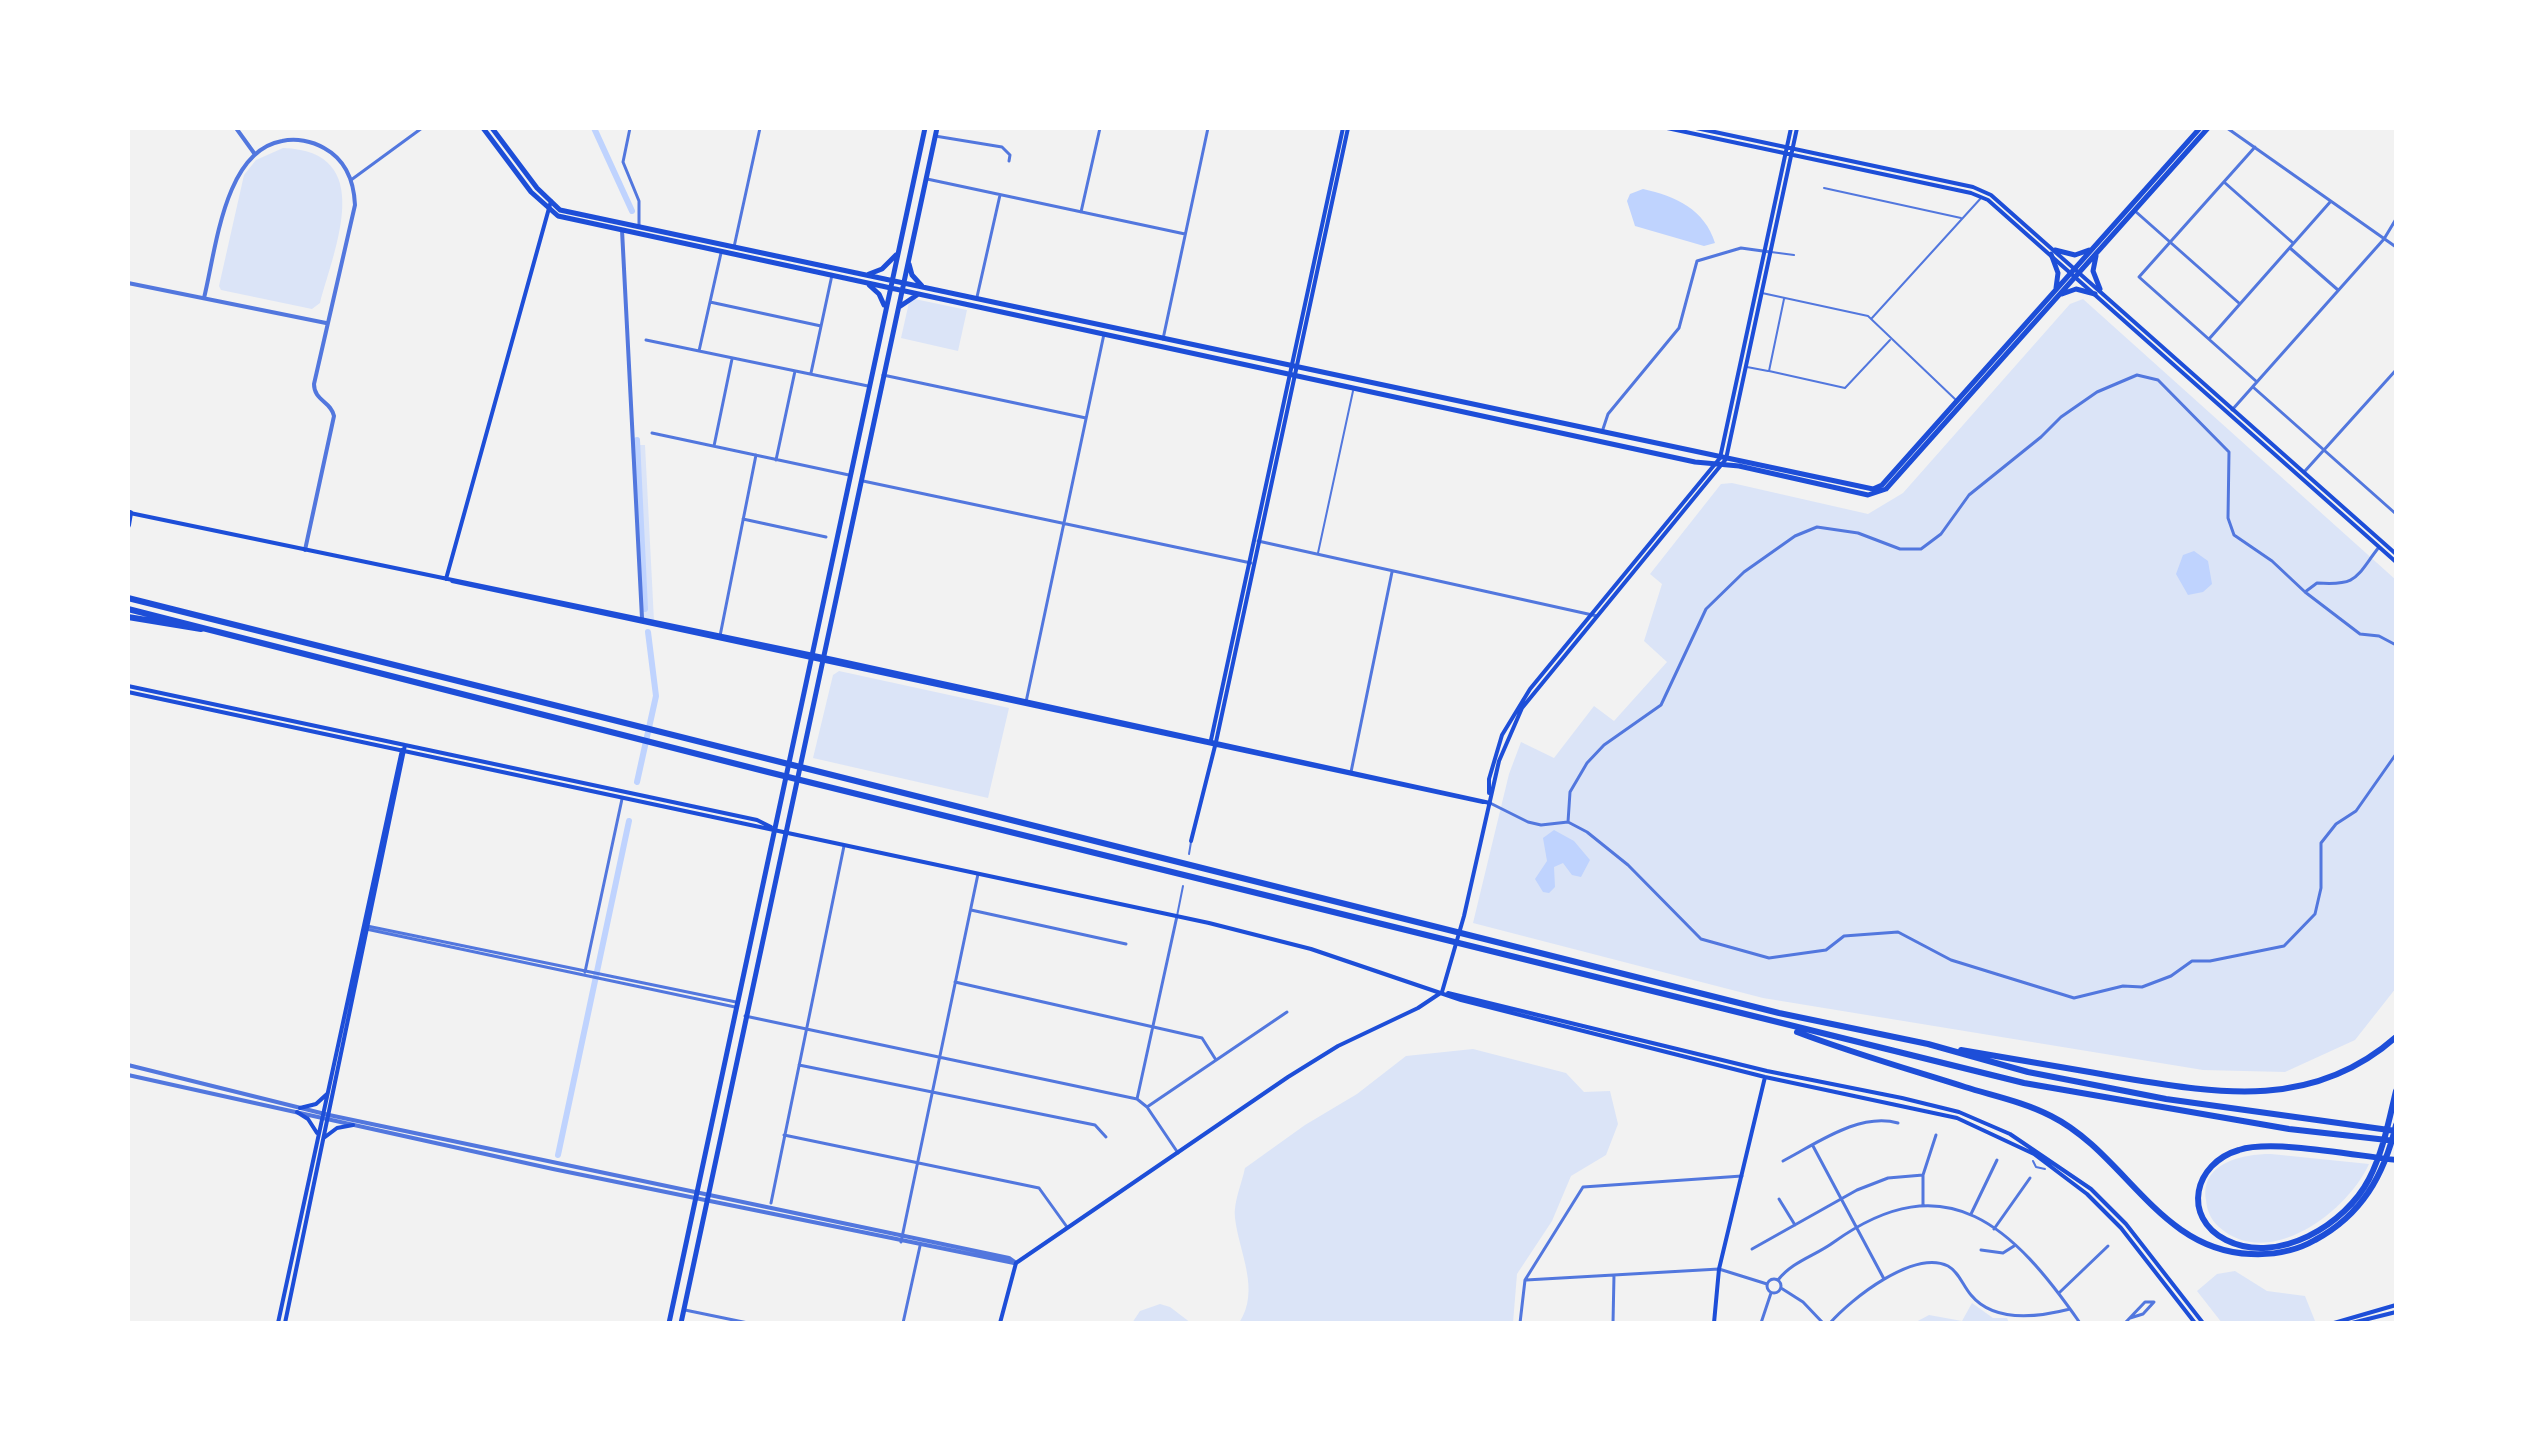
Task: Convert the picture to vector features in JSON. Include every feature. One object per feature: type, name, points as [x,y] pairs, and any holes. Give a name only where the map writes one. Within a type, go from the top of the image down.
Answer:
[{"type":"highway","points":[[128,525],[129,512]]},
{"type":"highway","points":[[128,598],[1779,1013],[1928,1044],[2141,1081],[2254,1093],[2293,1089],[2331,1079],[2365,1062],[2396,1037]]},
{"type":"highway","points":[[128,609],[768,772],[2024,1083],[2289,1129],[2396,1141]]},
{"type":"highway","points":[[128,617],[240,636]]},
{"type":"highway","points":[[1775,1023],[1837,1047],[2010,1099],[2055,1117],[2102,1151],[2155,1210],[2197,1241],[2245,1254],[2293,1246],[2326,1234],[2364,1200],[2383,1166],[2396,1128],[2166,1099],[2028,1072],[1928,1044]]},
{"type":"highway","points":[[2396,1091],[2376,1163],[2358,1196],[2335,1220],[2293,1246],[2246,1246],[2215,1232],[2202,1215],[2198,1194],[2209,1166],[2237,1150],[2258,1147],[2396,1160]]},
{"type":"main road","points":[[483,128],[531,192],[560,210],[734,247],[920,294],[1602,434],[1868,495],[1880,493],[2200,128]]},
{"type":"main road","points":[[492,128],[558,216],[832,275],[864,279],[882,269],[897,255]]},
{"type":"main road","points":[[669,1323],[809,656],[925,128]]},
{"type":"main road","points":[[681,1323],[937,128]]},
{"type":"main road","points":[[1191,841],[1345,128]]},
{"type":"main road","points":[[1667,128],[1979,189],[2004,204],[2053,252],[2058,273],[2056,295]]},
{"type":"main road","points":[[1700,128],[1982,197],[2076,272],[2396,562]]},
{"type":"main road","points":[[1722,461],[1794,128]]},
{"type":"main road","points":[[2053,252],[2075,255],[2096,250],[2208,128]]},
{"type":"main road","points":[[446,579],[550,204]]},
{"type":"main road","points":[[2096,250],[2093,271],[2097,291]]},
{"type":"main road","points":[[1000,1323],[1016,1263],[1338,1046],[1418,1008],[1442,992],[1464,916],[1499,761],[1522,708],[1594,615],[1722,461],[1761,293],[1767,253]]},
{"type":"main road","points":[[909,257],[912,275],[926,288]]},
{"type":"main road","points":[[864,279],[879,294],[885,310]]},
{"type":"main road","points":[[902,287],[926,288],[1163,339],[1354,388],[1873,489],[1882,485],[2056,295],[2076,289],[2097,291]]},
{"type":"main road","points":[[897,311],[904,301],[920,294]]},
{"type":"main road","points":[[2231,411],[2396,554]]},
{"type":"main road","points":[[129,512],[1490,803]]},
{"type":"main road","points":[[446,579],[642,618],[720,637]]},
{"type":"main road","points":[[128,689],[403,752],[756,828],[773,828]]},
{"type":"main road","points":[[128,689],[757,820],[785,831],[1177,916],[1311,949],[1442,992],[1766,1074],[1957,1118],[2034,1154],[2087,1194],[2121,1228],[2195,1323]]},
{"type":"main road","points":[[326,1116],[328,1092],[405,745]]},
{"type":"main road","points":[[278,1323],[326,1116],[403,752]]},
{"type":"main road","points":[[401,770],[407,759],[423,756]]},
{"type":"main road","points":[[1714,1323],[1719,1269],[1766,1074]]},
{"type":"main road","points":[[1766,1074],[1959,1112],[2010,1134],[2091,1189],[2126,1224],[2203,1323]]},
{"type":"main road","points":[[285,1323],[321,1138],[299,1110],[316,1104],[328,1092]]},
{"type":"main road","points":[[321,1138],[337,1128],[353,1125]]},
{"type":"main road","points":[[2334,1323],[2396,1305]]},
{"type":"main road","points":[[2352,1323],[2396,1312]]},
{"type":"street","points":[[236,128],[254,153]]},
{"type":"street","points":[[351,180],[422,128]]},
{"type":"street","points":[[630,128],[623,162],[639,201],[639,227]]},
{"type":"street","points":[[734,247],[760,128]]},
{"type":"street","points":[[1081,212],[1100,128]]},
{"type":"street","points":[[1163,339],[1208,128]]},
{"type":"street","points":[[2227,128],[2396,247]]},
{"type":"street","points":[[935,136],[1002,147],[1010,155],[1009,161]]},
{"type":"street","points":[[204,298],[232,187],[242,166],[254,153],[280,141],[314,143],[333,154],[351,180],[353,217],[313,389],[317,397],[331,407],[334,416],[305,550]]},
{"type":"street","points":[[2255,147],[2139,277],[2257,382]]},
{"type":"street","points":[[926,179],[1185,234]]},
{"type":"street","points":[[2224,182],[2338,290]]},
{"type":"street","points":[[977,299],[1000,195]]},
{"type":"street","points":[[2209,339],[2331,201]]},
{"type":"street","points":[[2134,211],[2240,304]]},
{"type":"street","points":[[2231,411],[2384,239],[2396,219]]},
{"type":"street","points":[[622,230],[642,618]]},
{"type":"street","points":[[1602,434],[1607,417],[1679,328],[1697,261],[1741,248],[1767,253]]},
{"type":"street","points":[[699,351],[721,251]]},
{"type":"street","points":[[811,374],[832,275]]},
{"type":"street","points":[[128,283],[326,323]]},
{"type":"street","points":[[710,302],[821,326]]},
{"type":"street","points":[[1026,703],[1104,334]]},
{"type":"street","points":[[646,340],[868,386]]},
{"type":"street","points":[[714,446],[732,358]]},
{"type":"street","points":[[2305,472],[2396,370]]},
{"type":"street","points":[[776,460],[795,371]]},
{"type":"street","points":[[883,375],[1086,418]]},
{"type":"street","points":[[1568,822],[1570,792],[1587,763],[1604,745],[1661,705],[1706,609],[1744,572],[1795,536],[1817,527],[1858,533],[1900,549],[1921,549],[1941,534],[1969,495],[2061,417],[2097,392],[2137,375],[2158,380],[2224,444],[2230,464],[2228,518],[2231,530],[2360,634],[2379,636],[2396,645]]},
{"type":"street","points":[[2253,387],[2396,514]]},
{"type":"street","points":[[652,433],[849,475]]},
{"type":"street","points":[[720,637],[756,455]]},
{"type":"street","points":[[860,481],[1252,563]]},
{"type":"street","points":[[743,519],[826,537]]},
{"type":"street","points":[[1257,541],[1594,615]]},
{"type":"street","points":[[2305,592],[2317,583],[2339,586],[2353,580],[2379,547]]},
{"type":"street","points":[[1350,773],[1392,572]]},
{"type":"street","points":[[1490,803],[1541,825],[1568,822],[1598,840],[1628,865],[1701,939],[1761,958],[1781,958],[1826,950],[1844,936],[1898,932],[1951,960],[1994,970],[2053,992],[2084,998],[2123,986],[2152,983],[2171,976],[2192,961],[2210,961],[2272,949],[2297,937],[2315,914],[2319,902],[2321,843],[2326,834],[2356,811],[2396,754]]},
{"type":"street","points":[[585,973],[622,799]]},
{"type":"street","points":[[771,1203],[845,844]]},
{"type":"street","points":[[901,1242],[979,873]]},
{"type":"street","points":[[971,910],[1126,944]]},
{"type":"street","points":[[1137,1099],[1177,916]]},
{"type":"street","points":[[367,927],[735,1004]]},
{"type":"street","points":[[955,982],[1202,1038],[1216,1060]]},
{"type":"street","points":[[1147,1107],[1287,1012]]},
{"type":"street","points":[[745,1016],[1137,1099],[1147,1107],[1178,1153]]},
{"type":"street","points":[[128,1065],[299,1110]]},
{"type":"street","points":[[799,1065],[1095,1125],[1106,1137]]},
{"type":"street","points":[[128,1075],[697,1195]]},
{"type":"street","points":[[326,1116],[353,1125],[902,1235],[1009,1258],[1016,1263]]},
{"type":"street","points":[[1783,1161],[1863,1124],[1898,1123]]},
{"type":"street","points":[[784,1135],[1039,1188],[1068,1228]]},
{"type":"street","points":[[1923,1205],[1923,1175],[1936,1135]]},
{"type":"street","points":[[1813,1146],[1884,1279]]},
{"type":"street","points":[[1971,1214],[1997,1160]]},
{"type":"street","points":[[1752,1249],[1841,1197],[1888,1178],[1923,1175]]},
{"type":"street","points":[[1520,1323],[1525,1280],[1583,1187],[1742,1176]]},
{"type":"street","points":[[1994,1229],[2030,1178]]},
{"type":"street","points":[[708,1197],[901,1242],[1016,1263]]},
{"type":"street","points":[[1779,1199],[1795,1225]]},
{"type":"street","points":[[1525,1280],[1719,1269],[1767,1284],[1778,1280],[1798,1262],[1856,1228],[1923,1205],[1939,1205],[1971,1214],[1994,1229],[2040,1268],[2080,1323]]},
{"type":"street","points":[[903,1323],[920,1246]]},
{"type":"street","points":[[1981,1250],[2003,1253],[2014,1246]]},
{"type":"street","points":[[2060,1292],[2108,1246]]},
{"type":"street","points":[[1830,1323],[1857,1296],[1884,1279],[1910,1269],[1940,1263],[1953,1269],[1970,1295],[1994,1313],[2019,1315],[2070,1309]]},
{"type":"street","points":[[1613,1323],[1614,1275]]},
{"type":"street","points":[[1778,1280],[1781,1288],[1803,1302],[1823,1323]]},
{"type":"street","points":[[1761,1323],[1771,1293],[1767,1284]]},
{"type":"street","points":[[1771,1293],[1781,1288]]},
{"type":"street","points":[[2125,1323],[2145,1302],[2154,1302],[2143,1314],[2130,1318]]},
{"type":"street","points":[[684,1310],[748,1323]]},
{"type":"street","points":[[2369,1311],[2372,1320]]},
{"type":"lane","points":[[1824,188],[1963,218]]},
{"type":"lane","points":[[1871,319],[1982,197]]},
{"type":"lane","points":[[1767,253],[1794,255]]},
{"type":"lane","points":[[1761,293],[1871,319],[1957,401]]},
{"type":"lane","points":[[1769,371],[1784,298]]},
{"type":"lane","points":[[1745,366],[1845,388],[1892,339]]},
{"type":"lane","points":[[1318,555],[1354,388]]},
{"type":"lane","points":[[1189,854],[1191,841]]},
{"type":"lane","points":[[1177,916],[1183,886]]},
{"type":"lane","points":[[2033,1161],[2036,1167],[2045,1169]]},
{"type":"shaded area","points":[[283,148],[312,153],[331,166],[340,184],[342,206],[339,231],[320,303],[312,309],[221,290],[219,286],[244,175],[256,160]]},
{"type":"shaded area","points":[[910,298],[967,310],[958,351],[901,338]]},
{"type":"shaded area","points":[[2083,299],[2396,580],[2396,988],[2355,1040],[2285,1072],[2203,1070],[1763,998],[1473,923],[1509,774],[1521,742],[1554,758],[1594,706],[1614,721],[1667,662],[1644,641],[1662,584],[1650,574],[1721,484],[1732,483],[1868,514],[1903,493],[2070,304]]},
{"type":"shaded area","points":[[631,445],[645,445],[654,621],[642,618]]},
{"type":"shaded area","points":[[839,671],[1009,708],[988,798],[813,758],[833,675]]},
{"type":"shaded area","points":[[1473,1049],[1566,1073],[1584,1092],[1610,1091],[1618,1124],[1606,1155],[1571,1176],[1552,1221],[1517,1274],[1513,1323],[1239,1323],[1248,1298],[1248,1285],[1235,1212],[1245,1168],[1305,1125],[1357,1094],[1406,1056]]},
{"type":"shaded area","points":[[2271,1154],[2369,1164],[2344,1200],[2305,1230],[2261,1243],[2239,1239],[2219,1227],[2210,1215],[2206,1187],[2216,1169],[2225,1163],[2248,1156]]},
{"type":"shaded area","points":[[2235,1271],[2267,1291],[2305,1296],[2315,1321],[2222,1323],[2197,1291],[2217,1274]]},
{"type":"shaded area","points":[[1972,1303],[1993,1318],[2007,1318],[2009,1323],[1914,1323],[1929,1315],[1962,1321]]},
{"type":"shaded area","points":[[1160,1304],[1170,1307],[1191,1323],[1132,1323],[1140,1311]]},
{"type":"water","points":[[1643,189],[1688,206],[1704,222],[1715,243],[1704,246],[1635,226],[1627,201],[1630,194]]},
{"type":"water","points":[[2194,551],[2208,561],[2212,584],[2203,592],[2188,595],[2176,574],[2183,555]]},
{"type":"water","points":[[1554,830],[1574,841],[1590,860],[1581,877],[1572,875],[1563,863],[1554,867],[1555,887],[1549,893],[1543,892],[1535,879],[1547,861],[1543,838]]},
{"type":"waterway","points":[[594,128],[632,211]]},
{"type":"waterway","points":[[637,440],[645,609]]},
{"type":"waterway","points":[[637,782],[656,696],[648,632]]},
{"type":"waterway","points":[[558,1155],[629,821]]}]
